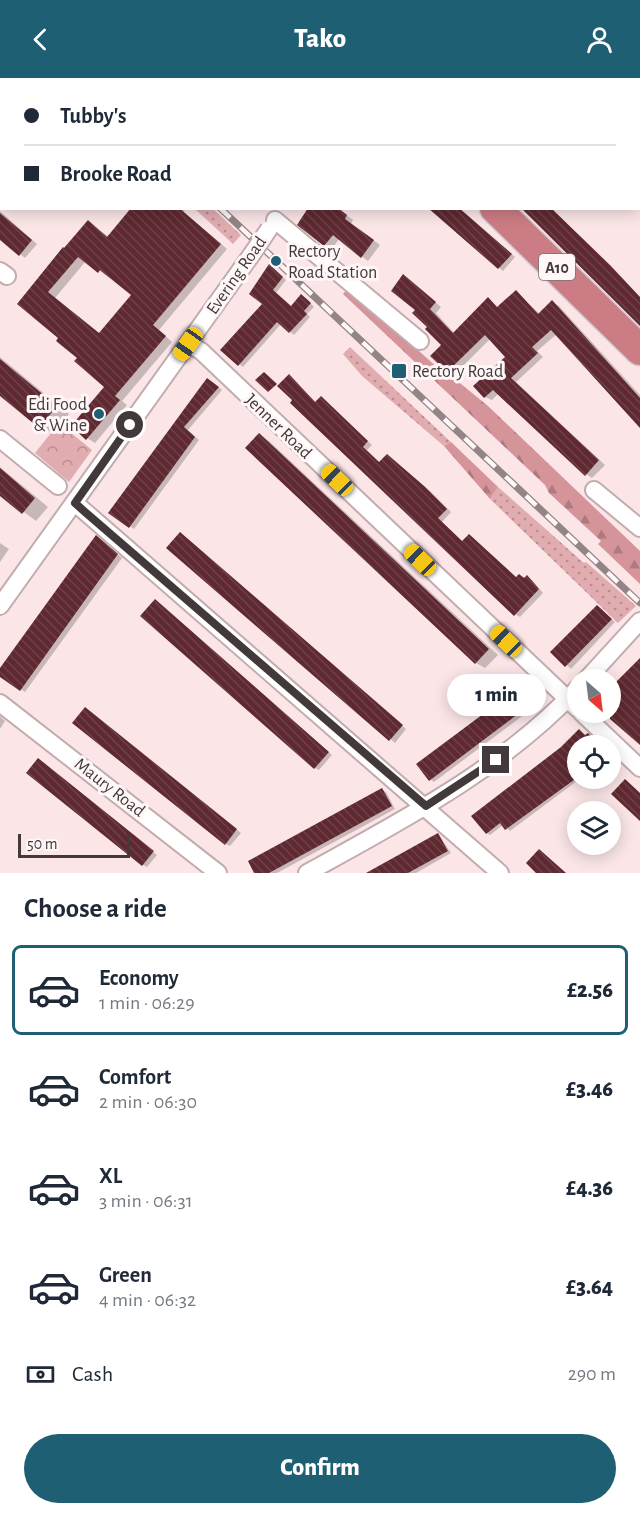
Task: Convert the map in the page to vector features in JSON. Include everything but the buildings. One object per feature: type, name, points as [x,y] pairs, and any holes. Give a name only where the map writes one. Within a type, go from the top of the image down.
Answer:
[{"type":"highway","name":"A10","points":[[497,210],[640,350]]},
{"type":"street","name":"Evering Road","points":[[0,606],[276,219]]},
{"type":"street","points":[[276,219],[420,341]]},
{"type":"street","name":"Jenner Road","points":[[188,344],[207,357],[567,695]]},
{"type":"street","points":[[0,439],[58,486]]},
{"type":"street","points":[[594,490],[640,528]]},
{"type":"street","points":[[75,503],[426,806],[500,873]]},
{"type":"street","points":[[596,669],[640,621]]},
{"type":"street","name":"Maury Road","points":[[0,703],[218,873]]},
{"type":"street","points":[[307,873],[426,806],[567,709]]},
{"type":"street","name":"Jenner Road","points":[[596,723],[640,768]]},
{"type":"green space","points":[[196,210],[214,210],[241,235],[233,244]]},
{"type":"green space","points":[[348,288],[447,376],[461,384],[488,406],[640,551],[640,584],[598,544],[601,541],[549,493],[545,485],[343,294]]},
{"type":"green space","points":[[350,347],[451,442],[444,446],[362,376],[343,354]]},
{"type":"green space","points":[[59,423],[92,450],[69,482],[35,453]]},
{"type":"green space","points":[[451,442],[498,487],[490,499],[444,446]]},
{"type":"green space","points":[[498,487],[636,606],[618,623],[490,499]]},
{"type":"railway","points":[[222,210],[640,603]]},
{"type":"place","name":"Rectory Road Station","points":[[276,261]]},
{"type":"place","name":"Rectory Road","points":[[399,371]]},
{"type":"place","name":"Edi Food & Wine","points":[[99,414]]},
{"type":"route","points":[[130,425],[75,503],[426,806],[450,793],[496,760]]}]
